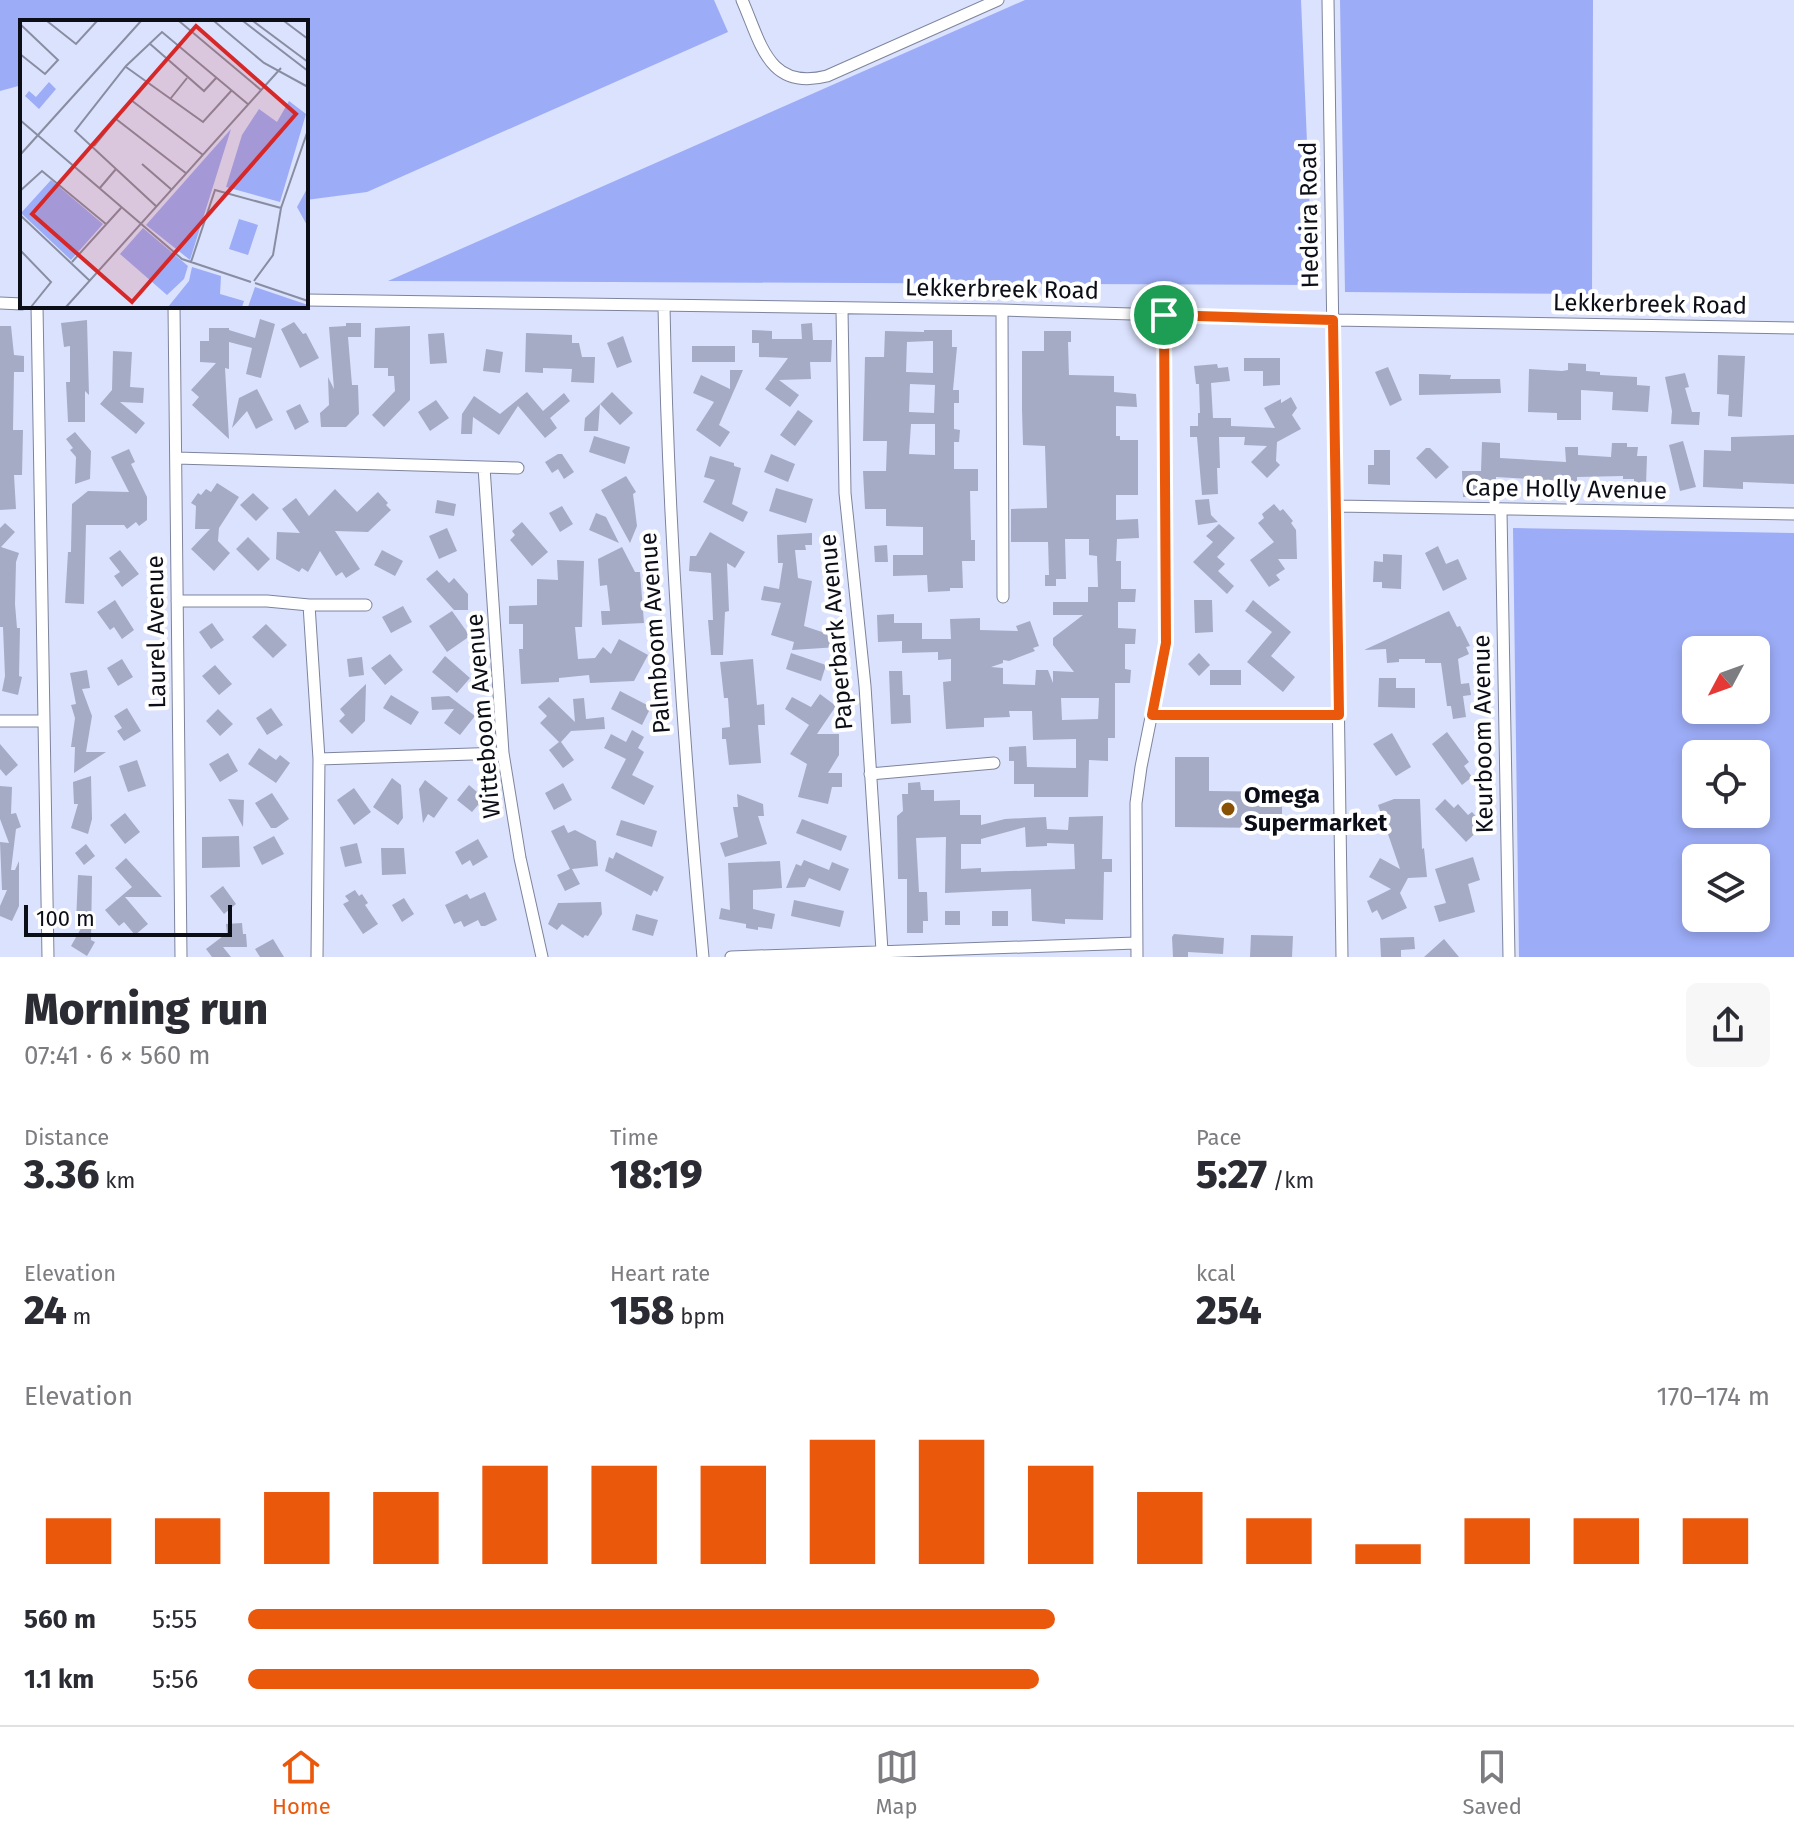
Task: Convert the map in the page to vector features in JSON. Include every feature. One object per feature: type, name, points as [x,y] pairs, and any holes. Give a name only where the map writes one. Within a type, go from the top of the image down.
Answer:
[{"type":"street","points":[[742,0],[767,56],[778,70],[793,79],[808,81],[827,76],[998,0]]},
{"type":"street","name":"Hedeira Road","points":[[1328,0],[1342,957]]},
{"type":"street","name":"Lekkerbreek Road","points":[[308,300],[1002,310],[1333,320],[1794,328]]},
{"type":"street","points":[[0,303],[20,304]]},
{"type":"street","name":"Palmboom Avenue","points":[[664,306],[672,565],[703,957]]},
{"type":"street","points":[[37,308],[48,957]]},
{"type":"street","name":"Laurel Avenue","points":[[174,308],[181,957]]},
{"type":"street","name":"Paperbark Avenue","points":[[842,309],[842,452],[882,951]]},
{"type":"street","points":[[1002,310],[1003,597]]},
{"type":"street","points":[[1137,957],[1136,803],[1166,643],[1164,315]]},
{"type":"street","points":[[176,458],[518,468]]},
{"type":"street","name":"Witteboom Avenue","points":[[484,467],[503,753],[520,858],[542,957]]},
{"type":"street","name":"Cape Holly Avenue","points":[[1337,506],[1794,514]]},
{"type":"street","name":"Keurboom Avenue","points":[[1501,511],[1509,957]]},
{"type":"street","points":[[177,601],[366,605]]},
{"type":"street","points":[[309,605],[319,759],[317,957]]},
{"type":"street","points":[[1152,715],[1339,715]]},
{"type":"street","points":[[0,721],[44,721]]},
{"type":"street","points":[[319,759],[503,753]]},
{"type":"street","points":[[870,774],[994,763]]},
{"type":"street","points":[[731,957],[1136,943]]},
{"type":"shaded area","points":[[0,0],[714,0],[728,32],[367,192],[308,200],[308,20],[20,20],[20,86],[0,91]]},
{"type":"shaded area","points":[[1025,0],[1301,0],[1313,285],[388,281]]},
{"type":"shaded area","points":[[1340,0],[1593,0],[1592,294],[1345,292]]},
{"type":"shaded area","points":[[1513,528],[1794,533],[1794,957],[1519,957]]},
{"type":"building","points":[[260,319],[275,324],[261,378],[246,374],[252,348],[229,342],[229,369],[225,368],[229,439],[192,405],[199,397],[191,390],[216,363],[200,362],[200,341],[209,341],[209,328],[229,328],[255,338]]},
{"type":"building","points":[[87,320],[89,395],[85,391],[85,422],[68,422],[66,382],[70,382],[70,346],[64,347],[61,323]]},
{"type":"building","points":[[294,322],[303,334],[306,333],[319,358],[300,368],[281,329]]},
{"type":"building","points":[[346,323],[361,323],[361,337],[348,337],[352,385],[358,385],[359,414],[346,427],[321,427],[320,413],[329,405],[328,377],[334,389],[329,327],[346,326]]},
{"type":"building","points":[[812,323],[813,340],[832,340],[831,362],[810,362],[811,379],[779,380],[799,395],[790,407],[765,389],[788,358],[759,357],[759,343],[752,343],[752,330],[772,331],[772,339],[802,339],[801,324]]},
{"type":"building","points":[[0,326],[11,326],[14,355],[24,356],[24,372],[14,372],[13,430],[23,430],[22,475],[14,475],[16,509],[0,510]]},
{"type":"building","points":[[410,326],[410,400],[384,427],[372,415],[395,391],[394,376],[388,376],[388,368],[374,368],[375,328]]},
{"type":"building","points":[[952,330],[952,347],[957,347],[953,390],[959,390],[959,403],[954,403],[954,429],[960,430],[959,442],[954,442],[954,469],[978,469],[978,491],[970,491],[971,540],[975,540],[975,561],[962,561],[963,588],[950,588],[950,591],[928,592],[927,575],[893,576],[893,555],[923,555],[923,527],[886,526],[886,509],[865,509],[863,471],[886,471],[887,441],[863,441],[865,357],[884,357],[885,331]],"holes":[[[933,341],[933,373],[906,372],[907,342]],[[910,384],[935,385],[934,413],[909,412]],[[911,424],[935,424],[935,455],[909,454]]]},
{"type":"building","points":[[1044,331],[1071,331],[1071,342],[1068,342],[1069,375],[1114,376],[1114,392],[1136,394],[1137,407],[1116,406],[1116,436],[1120,436],[1120,440],[1138,440],[1138,495],[1116,495],[1116,520],[1138,519],[1139,538],[1117,539],[1116,561],[1121,561],[1121,589],[1136,589],[1135,602],[1118,602],[1118,628],[1136,629],[1135,644],[1125,644],[1125,669],[1131,670],[1130,683],[1115,683],[1115,738],[1108,738],[1108,761],[1089,760],[1088,797],[1034,797],[1034,784],[1014,784],[1014,761],[1009,761],[1009,747],[1026,746],[1027,767],[1076,768],[1076,739],[1033,740],[1032,711],[1009,711],[1010,717],[984,718],[984,727],[946,729],[943,682],[951,681],[951,659],[938,660],[938,652],[902,653],[902,641],[878,642],[877,615],[894,614],[894,623],[922,623],[922,639],[951,639],[950,619],[980,618],[980,630],[1018,631],[1016,626],[1030,621],[1039,646],[1033,648],[1035,651],[1009,661],[1003,660],[1003,663],[991,667],[1003,668],[1003,684],[1035,685],[1036,670],[1048,670],[1053,683],[1053,671],[1074,672],[1053,645],[1053,638],[1083,615],[1053,615],[1053,602],[1088,602],[1088,587],[1098,587],[1097,556],[1089,555],[1089,539],[1065,539],[1066,579],[1056,579],[1056,586],[1045,586],[1045,575],[1049,575],[1048,542],[1011,542],[1011,509],[1047,508],[1045,446],[1023,445],[1022,409],[1022,351],[1044,351]],"holes":[[[1061,698],[1099,698],[1098,719],[1062,720]]]},
{"type":"building","points":[[444,333],[447,363],[430,364],[428,334]]},
{"type":"building","points":[[526,333],[572,335],[572,343],[579,343],[582,357],[595,357],[594,383],[571,382],[572,369],[543,368],[543,373],[525,372]]},
{"type":"building","points":[[623,336],[632,362],[617,368],[607,343]]},
{"type":"building","points":[[692,346],[735,346],[735,362],[692,362]]},
{"type":"building","points":[[486,349],[503,352],[500,373],[483,371]]},
{"type":"building","points":[[113,351],[132,352],[130,387],[144,388],[143,403],[120,402],[145,423],[136,434],[100,404],[112,390]]},
{"type":"building","points":[[1718,355],[1745,356],[1742,417],[1728,416],[1729,395],[1717,394]]},
{"type":"building","points":[[1244,358],[1280,358],[1280,385],[1263,386],[1263,371],[1244,371]]},
{"type":"building","points":[[1568,363],[1586,364],[1586,371],[1600,372],[1600,375],[1637,377],[1637,385],[1650,386],[1648,412],[1612,410],[1613,392],[1581,390],[1581,420],[1557,420],[1557,413],[1528,412],[1529,369],[1562,371],[1568,370]]},
{"type":"building","points":[[1217,364],[1218,368],[1228,367],[1230,381],[1211,383],[1213,418],[1231,418],[1231,426],[1275,428],[1264,408],[1291,397],[1297,408],[1292,415],[1301,429],[1277,442],[1276,461],[1280,465],[1267,478],[1251,462],[1267,446],[1244,445],[1245,437],[1219,437],[1218,494],[1202,495],[1197,437],[1190,437],[1190,426],[1198,426],[1200,413],[1199,384],[1196,384],[1194,366]]},
{"type":"building","points":[[1388,367],[1402,400],[1390,406],[1375,372]]},
{"type":"building","points":[[730,370],[743,370],[719,425],[730,432],[720,447],[696,430],[714,402],[693,393],[701,375],[730,389]]},
{"type":"building","points":[[1685,373],[1689,387],[1685,388],[1692,412],[1700,412],[1699,425],[1671,424],[1672,411],[1665,377]]},
{"type":"building","points":[[1419,374],[1451,375],[1450,379],[1500,379],[1501,393],[1419,395]]},
{"type":"building","points":[[257,389],[273,420],[256,429],[247,411],[232,428],[239,398]]},
{"type":"building","points":[[527,392],[543,411],[564,393],[570,401],[550,418],[557,428],[545,438],[518,406],[499,435],[473,417],[472,434],[461,434],[462,414],[474,396],[500,414]]},
{"type":"building","points":[[612,392],[633,413],[620,425],[600,404]]},
{"type":"building","points":[[436,400],[449,418],[430,431],[418,412]]},
{"type":"building","points":[[300,404],[309,422],[295,430],[286,411]]},
{"type":"building","points":[[600,404],[598,431],[584,431],[585,418]]},
{"type":"building","points":[[798,410],[813,421],[795,446],[780,435]]},
{"type":"building","points":[[75,432],[91,451],[90,479],[75,484],[76,457],[66,439]]},
{"type":"building","points":[[1794,435],[1794,484],[1743,482],[1743,489],[1703,487],[1704,450],[1731,451],[1731,437]]},
{"type":"building","points":[[594,436],[630,447],[625,464],[589,452]]},
{"type":"building","points":[[1683,441],[1696,487],[1680,491],[1669,445]]},
{"type":"building","points":[[1482,442],[1500,443],[1500,458],[1566,462],[1565,447],[1578,447],[1578,455],[1611,457],[1612,443],[1627,443],[1627,447],[1638,447],[1637,456],[1647,456],[1646,485],[1634,484],[1634,479],[1623,479],[1623,476],[1577,477],[1577,485],[1566,485],[1566,481],[1496,477],[1496,482],[1477,481],[1477,497],[1463,497],[1462,471],[1481,471]]},
{"type":"building","points":[[1430,448],[1449,467],[1436,479],[1416,458]]},
{"type":"building","points":[[129,449],[135,462],[131,464],[147,497],[147,520],[139,526],[136,522],[127,529],[124,525],[86,525],[84,604],[65,603],[72,504],[88,491],[129,492],[111,457]]},
{"type":"building","points":[[1374,450],[1390,450],[1390,485],[1368,484],[1368,465],[1374,465]]},
{"type":"building","points":[[562,454],[574,472],[564,479],[558,469],[552,473],[545,462]]},
{"type":"building","points":[[771,454],[795,464],[788,482],[764,472]]},
{"type":"building","points":[[710,456],[741,468],[732,504],[748,512],[743,522],[703,502],[715,480],[704,477]]},
{"type":"building","points":[[626,476],[636,492],[633,494],[637,526],[630,543],[601,490]]},
{"type":"building","points":[[217,483],[239,497],[219,528],[218,541],[230,553],[214,571],[191,549],[210,529],[195,529],[196,506],[191,503],[198,493],[201,495],[206,489],[211,492]]},
{"type":"building","points":[[776,488],[813,499],[806,523],[769,511]]},
{"type":"building","points":[[335,489],[357,512],[378,492],[391,510],[368,532],[335,531],[360,569],[346,578],[342,572],[336,576],[320,551],[308,572],[302,568],[299,572],[276,559],[277,532],[300,533],[282,509],[296,498],[309,516]]},
{"type":"building","points":[[253,493],[269,508],[256,521],[240,505]]},
{"type":"building","points":[[1209,499],[1211,515],[1218,522],[1198,525],[1195,500]]},
{"type":"building","points":[[437,500],[456,504],[454,516],[435,513]]},
{"type":"building","points":[[1274,504],[1293,521],[1297,559],[1278,559],[1285,569],[1276,575],[1280,580],[1269,587],[1250,560],[1274,542],[1258,523],[1264,518],[1262,514]]},
{"type":"building","points":[[562,506],[573,524],[560,532],[549,513]]},
{"type":"building","points":[[596,513],[606,517],[619,543],[589,530]]},
{"type":"building","points":[[522,522],[548,552],[532,566],[510,540],[515,535],[512,531]]},
{"type":"building","points":[[5,523],[15,532],[1,547],[19,553],[15,604],[17,628],[20,628],[19,676],[22,677],[18,695],[2,691],[5,676],[3,627],[0,627],[0,528]]},
{"type":"building","points":[[1219,524],[1235,538],[1217,557],[1225,564],[1218,571],[1234,586],[1227,594],[1193,562],[1213,542],[1206,536]]},
{"type":"building","points":[[447,528],[457,551],[439,559],[429,536]]},
{"type":"building","points":[[710,532],[745,552],[735,568],[727,563],[729,611],[725,612],[723,655],[711,655],[708,620],[713,620],[711,573],[689,571],[690,556],[696,556]]},
{"type":"building","points":[[812,533],[812,545],[805,545],[806,550],[795,550],[798,578],[812,581],[804,626],[822,632],[837,631],[838,647],[792,650],[794,642],[771,635],[781,603],[761,600],[764,586],[779,589],[783,563],[778,563],[777,535]]},
{"type":"building","points":[[248,537],[270,559],[258,571],[236,549]]},
{"type":"building","points":[[887,545],[888,562],[875,562],[874,546]]},
{"type":"building","points":[[1438,546],[1446,564],[1458,559],[1467,579],[1443,591],[1425,553]]},
{"type":"building","points":[[622,547],[635,572],[640,572],[644,623],[602,625],[601,611],[610,611],[607,585],[600,586],[598,559]]},
{"type":"building","points":[[120,550],[139,574],[122,587],[114,576],[120,572],[109,558]]},
{"type":"building","points":[[382,550],[403,561],[395,576],[374,565]]},
{"type":"building","points":[[1383,554],[1402,555],[1401,589],[1382,588],[1382,582],[1373,582],[1374,561],[1383,562]]},
{"type":"building","points":[[557,560],[584,561],[582,627],[575,627],[578,659],[595,658],[603,647],[611,654],[619,639],[648,655],[634,681],[590,683],[589,675],[559,678],[559,682],[521,684],[519,649],[523,649],[523,624],[509,624],[509,606],[537,605],[537,579],[558,580]]},
{"type":"building","points":[[437,570],[449,583],[454,578],[468,594],[468,610],[454,610],[426,579]]},
{"type":"building","points":[[115,600],[134,630],[122,639],[114,627],[110,630],[97,612]]},
{"type":"building","points":[[1194,600],[1212,600],[1213,632],[1195,633]]},
{"type":"building","points":[[1253,600],[1291,632],[1271,656],[1295,677],[1283,692],[1247,662],[1272,632],[1245,611]]},
{"type":"building","points":[[403,606],[412,622],[391,633],[382,617]]},
{"type":"building","points":[[452,611],[470,636],[447,652],[429,626]]},
{"type":"building","points":[[1449,611],[1470,646],[1466,647],[1469,654],[1458,659],[1461,684],[1469,683],[1471,695],[1463,696],[1466,717],[1453,719],[1451,706],[1447,706],[1441,663],[1425,663],[1425,659],[1399,659],[1399,662],[1387,663],[1386,649],[1364,650]]},
{"type":"building","points":[[212,623],[224,640],[211,649],[199,632]]},
{"type":"building","points":[[266,624],[287,645],[273,658],[252,637]]},
{"type":"building","points":[[791,653],[826,665],[821,681],[786,669]]},
{"type":"building","points":[[1199,653],[1210,665],[1199,676],[1188,664]]},
{"type":"building","points":[[390,654],[403,670],[385,685],[371,668]]},
{"type":"building","points":[[445,656],[470,678],[457,693],[432,672]]},
{"type":"building","points":[[362,657],[364,675],[349,677],[347,659]]},
{"type":"building","points":[[122,659],[133,677],[118,686],[107,668]]},
{"type":"building","points":[[753,659],[757,705],[764,704],[765,725],[758,725],[761,763],[729,765],[726,739],[722,739],[722,728],[730,727],[728,698],[724,698],[720,662]]},
{"type":"building","points":[[215,665],[232,684],[219,695],[202,676]]},
{"type":"building","points":[[87,670],[90,688],[82,689],[92,716],[86,752],[106,752],[74,773],[75,747],[71,747],[75,718],[71,705],[76,704],[70,673]]},
{"type":"building","points":[[1210,670],[1241,670],[1241,685],[1210,685]]},
{"type":"building","points":[[889,671],[902,671],[903,695],[910,695],[911,723],[891,724]]},
{"type":"building","points":[[1379,678],[1396,678],[1396,688],[1415,688],[1415,708],[1378,707]]},
{"type":"building","points":[[366,684],[365,721],[352,734],[339,721],[345,715],[340,709]]},
{"type":"building","points":[[620,691],[651,707],[642,725],[611,709]]},
{"type":"building","points":[[820,694],[836,706],[817,734],[839,734],[839,755],[828,773],[842,773],[842,787],[832,787],[828,804],[798,797],[807,764],[790,754],[809,725],[785,709],[792,697],[811,707]]},
{"type":"building","points":[[391,695],[419,712],[411,725],[383,708]]},
{"type":"building","points":[[449,696],[475,716],[460,735],[444,723],[454,709],[432,710],[431,697]]},
{"type":"building","points":[[549,697],[575,722],[573,699],[584,698],[586,719],[604,717],[605,729],[571,731],[561,742],[574,760],[563,768],[549,750],[559,742],[540,723],[547,716],[538,707]]},
{"type":"building","points":[[127,708],[141,731],[124,741],[117,731],[122,728],[114,716]]},
{"type":"building","points":[[271,708],[283,725],[267,735],[256,718]]},
{"type":"building","points":[[218,709],[233,724],[220,736],[206,721]]},
{"type":"building","points":[[632,730],[644,737],[638,748],[644,752],[632,775],[654,786],[644,805],[611,788],[626,759],[604,748],[611,734],[626,742]]},
{"type":"building","points":[[1447,732],[1469,762],[1464,766],[1472,777],[1462,785],[1432,744]]},
{"type":"building","points":[[1392,733],[1411,767],[1396,776],[1373,744]]},
{"type":"building","points":[[0,744],[18,765],[6,776],[0,769]]},
{"type":"building","points":[[259,748],[276,760],[280,755],[290,763],[276,783],[248,764]]},
{"type":"building","points":[[228,753],[238,771],[220,782],[209,764]]},
{"type":"building","name":"Omega Supermarket","points":[[1175,757],[1209,757],[1209,791],[1282,792],[1282,828],[1175,827]]},
{"type":"building","points":[[137,760],[146,786],[128,792],[119,766]]},
{"type":"building","points":[[91,776],[92,819],[88,834],[71,828],[78,804],[74,804],[73,782]]},
{"type":"building","points":[[392,778],[401,785],[403,818],[398,825],[373,807]]},
{"type":"building","points":[[425,780],[448,798],[434,818],[428,814],[423,823],[419,789]]},
{"type":"building","points":[[920,782],[921,790],[934,790],[934,801],[960,800],[960,815],[981,815],[981,825],[1005,819],[1046,817],[1047,829],[1068,830],[1069,817],[1103,816],[1102,859],[1112,859],[1112,872],[1104,872],[1103,920],[1065,919],[1065,924],[1032,921],[1031,889],[945,893],[946,837],[916,838],[919,892],[927,892],[928,921],[923,921],[923,933],[907,933],[907,879],[898,879],[897,816],[903,811],[902,794],[908,794],[908,783]],"holes":[[[1025,827],[1026,847],[1047,846],[1047,843],[1074,844],[1075,869],[981,872],[981,868],[961,869],[961,844],[981,844],[981,839]]]},
{"type":"building","points":[[563,783],[572,800],[554,810],[545,793]]},
{"type":"building","points":[[469,785],[484,798],[472,812],[457,800]]},
{"type":"building","points":[[0,786],[12,787],[11,814],[16,813],[21,827],[16,829],[11,870],[15,870],[19,861],[19,906],[12,921],[0,916],[0,906],[7,890],[2,890],[0,842],[9,843],[0,819]]},
{"type":"building","points":[[354,788],[371,812],[354,825],[337,800]]},
{"type":"building","points":[[272,793],[289,819],[276,828],[271,828],[255,803]]},
{"type":"building","points":[[737,794],[763,804],[764,816],[758,816],[767,844],[725,857],[720,843],[738,837],[733,807],[738,807]]},
{"type":"building","points":[[228,799],[244,800],[243,827]]},
{"type":"building","points":[[1394,799],[1420,799],[1422,849],[1427,877],[1408,878],[1400,893],[1407,908],[1382,920],[1377,910],[1372,913],[1367,901],[1391,889],[1369,877],[1380,858],[1400,869],[1378,805]]},
{"type":"building","points":[[1445,799],[1454,808],[1458,804],[1468,815],[1472,812],[1484,825],[1466,842],[1435,809]]},
{"type":"building","points":[[125,813],[140,832],[125,844],[110,825]]},
{"type":"building","points":[[802,819],[847,836],[841,851],[796,833]]},
{"type":"building","points":[[621,820],[657,831],[652,847],[616,835]]},
{"type":"building","points":[[564,825],[568,833],[575,830],[596,841],[598,866],[572,869],[580,884],[565,891],[557,875],[570,869],[551,831]]},
{"type":"building","points":[[239,836],[240,867],[202,868],[202,837]]},
{"type":"building","points":[[274,836],[284,854],[262,865],[253,847]]},
{"type":"building","points":[[478,839],[488,857],[473,866],[470,860],[462,865],[455,852]]},
{"type":"building","points":[[357,843],[362,863],[345,867],[340,847]]},
{"type":"building","points":[[86,844],[95,856],[84,865],[75,853]]},
{"type":"building","points":[[381,848],[404,848],[406,874],[382,875]]},
{"type":"building","points":[[616,852],[664,877],[657,892],[654,890],[651,896],[605,871],[609,857],[613,859]]},
{"type":"building","points":[[1473,857],[1480,880],[1468,884],[1475,912],[1439,922],[1434,906],[1446,903],[1435,869]]},
{"type":"building","points":[[126,858],[162,897],[125,897],[148,924],[135,935],[124,922],[119,926],[105,910],[132,887],[115,868]]},
{"type":"building","points":[[804,860],[829,870],[832,862],[849,869],[840,891],[809,878],[805,887],[786,888],[796,864],[801,866]]},
{"type":"building","points":[[780,861],[782,888],[753,890],[753,909],[775,914],[772,929],[746,928],[746,924],[719,919],[721,908],[730,910],[728,863]]},
{"type":"building","points":[[78,875],[92,876],[91,940],[95,942],[87,956],[71,946],[84,923],[76,923]]},
{"type":"building","points":[[223,886],[236,904],[224,914],[210,896]]},
{"type":"building","points":[[355,890],[359,896],[362,894],[368,903],[365,905],[378,924],[363,934],[343,904],[349,901],[345,896]]},
{"type":"building","points":[[485,892],[497,920],[485,926],[481,926],[478,920],[464,927],[461,921],[454,924],[445,905],[467,894],[470,899]]},
{"type":"building","points":[[404,898],[414,914],[402,922],[392,905]]},
{"type":"building","points":[[794,900],[844,911],[840,927],[791,916]]},
{"type":"building","points":[[601,902],[602,914],[588,936],[583,938],[562,924],[557,930],[548,924],[558,903]]},
{"type":"building","points":[[945,911],[960,911],[960,925],[945,925]]},
{"type":"building","points":[[992,911],[1008,911],[1008,926],[992,926]]},
{"type":"building","points":[[636,914],[658,920],[653,936],[632,930]]},
{"type":"building","points":[[242,923],[247,947],[223,947],[231,957],[212,957],[206,949],[227,933],[226,924]]},
{"type":"building","points":[[1174,934],[1224,938],[1223,954],[1188,952],[1188,957],[1173,957]]},
{"type":"building","points":[[1251,935],[1293,936],[1292,957],[1250,957]]},
{"type":"building","points":[[1414,937],[1415,949],[1401,950],[1401,957],[1381,957],[1380,938]]},
{"type":"building","points":[[273,939],[284,957],[260,957],[255,949]]},
{"type":"building","points":[[1444,939],[1459,957],[1424,957]]},
{"type":"place","name":"Omega Supermarket","points":[[1228,809]]},
{"type":"route","points":[[1164,315],[1333,320],[1339,715],[1152,715],[1166,643],[1164,315]]}]
